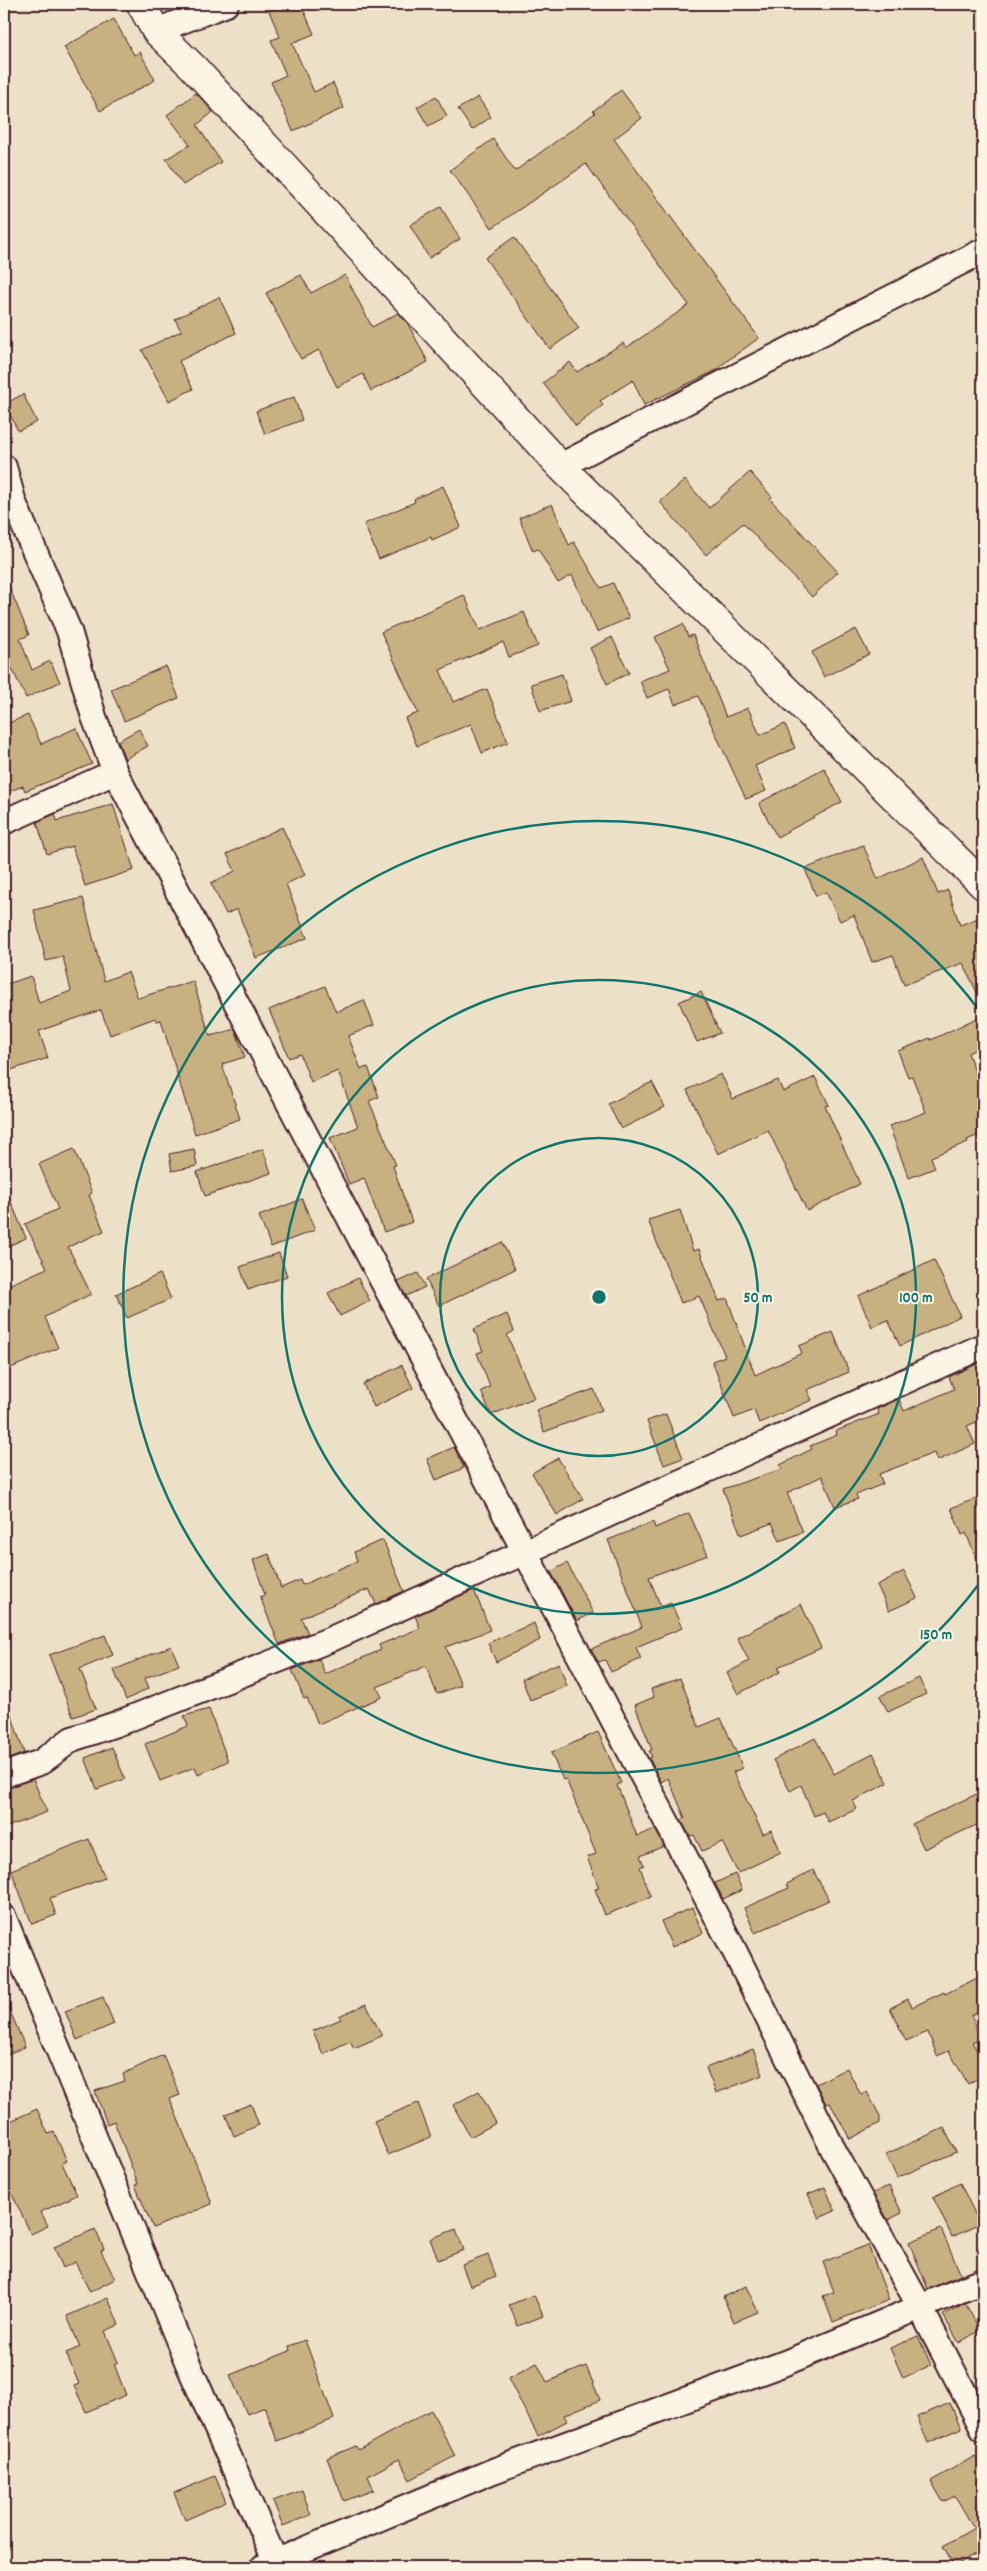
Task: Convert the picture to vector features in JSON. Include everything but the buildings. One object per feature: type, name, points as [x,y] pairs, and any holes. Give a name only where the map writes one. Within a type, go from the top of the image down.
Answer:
[{"type":"street","points":[[141,4],[156,31],[212,88],[560,466],[983,886]]},
{"type":"street","points":[[156,31],[226,4]]},
{"type":"street","points":[[560,466],[983,251]]},
{"type":"street","points":[[4,467],[14,504],[69,631],[94,717],[116,772],[734,1950],[833,2149],[920,2307],[983,2430]]},
{"type":"street","points":[[4,822],[116,772]]},
{"type":"street","points":[[4,1775],[41,1762],[72,1739],[116,1724],[329,1640],[983,1346]]},
{"type":"street","points":[[4,1918],[272,2566],[493,2471],[785,2363],[983,2281]]}]
